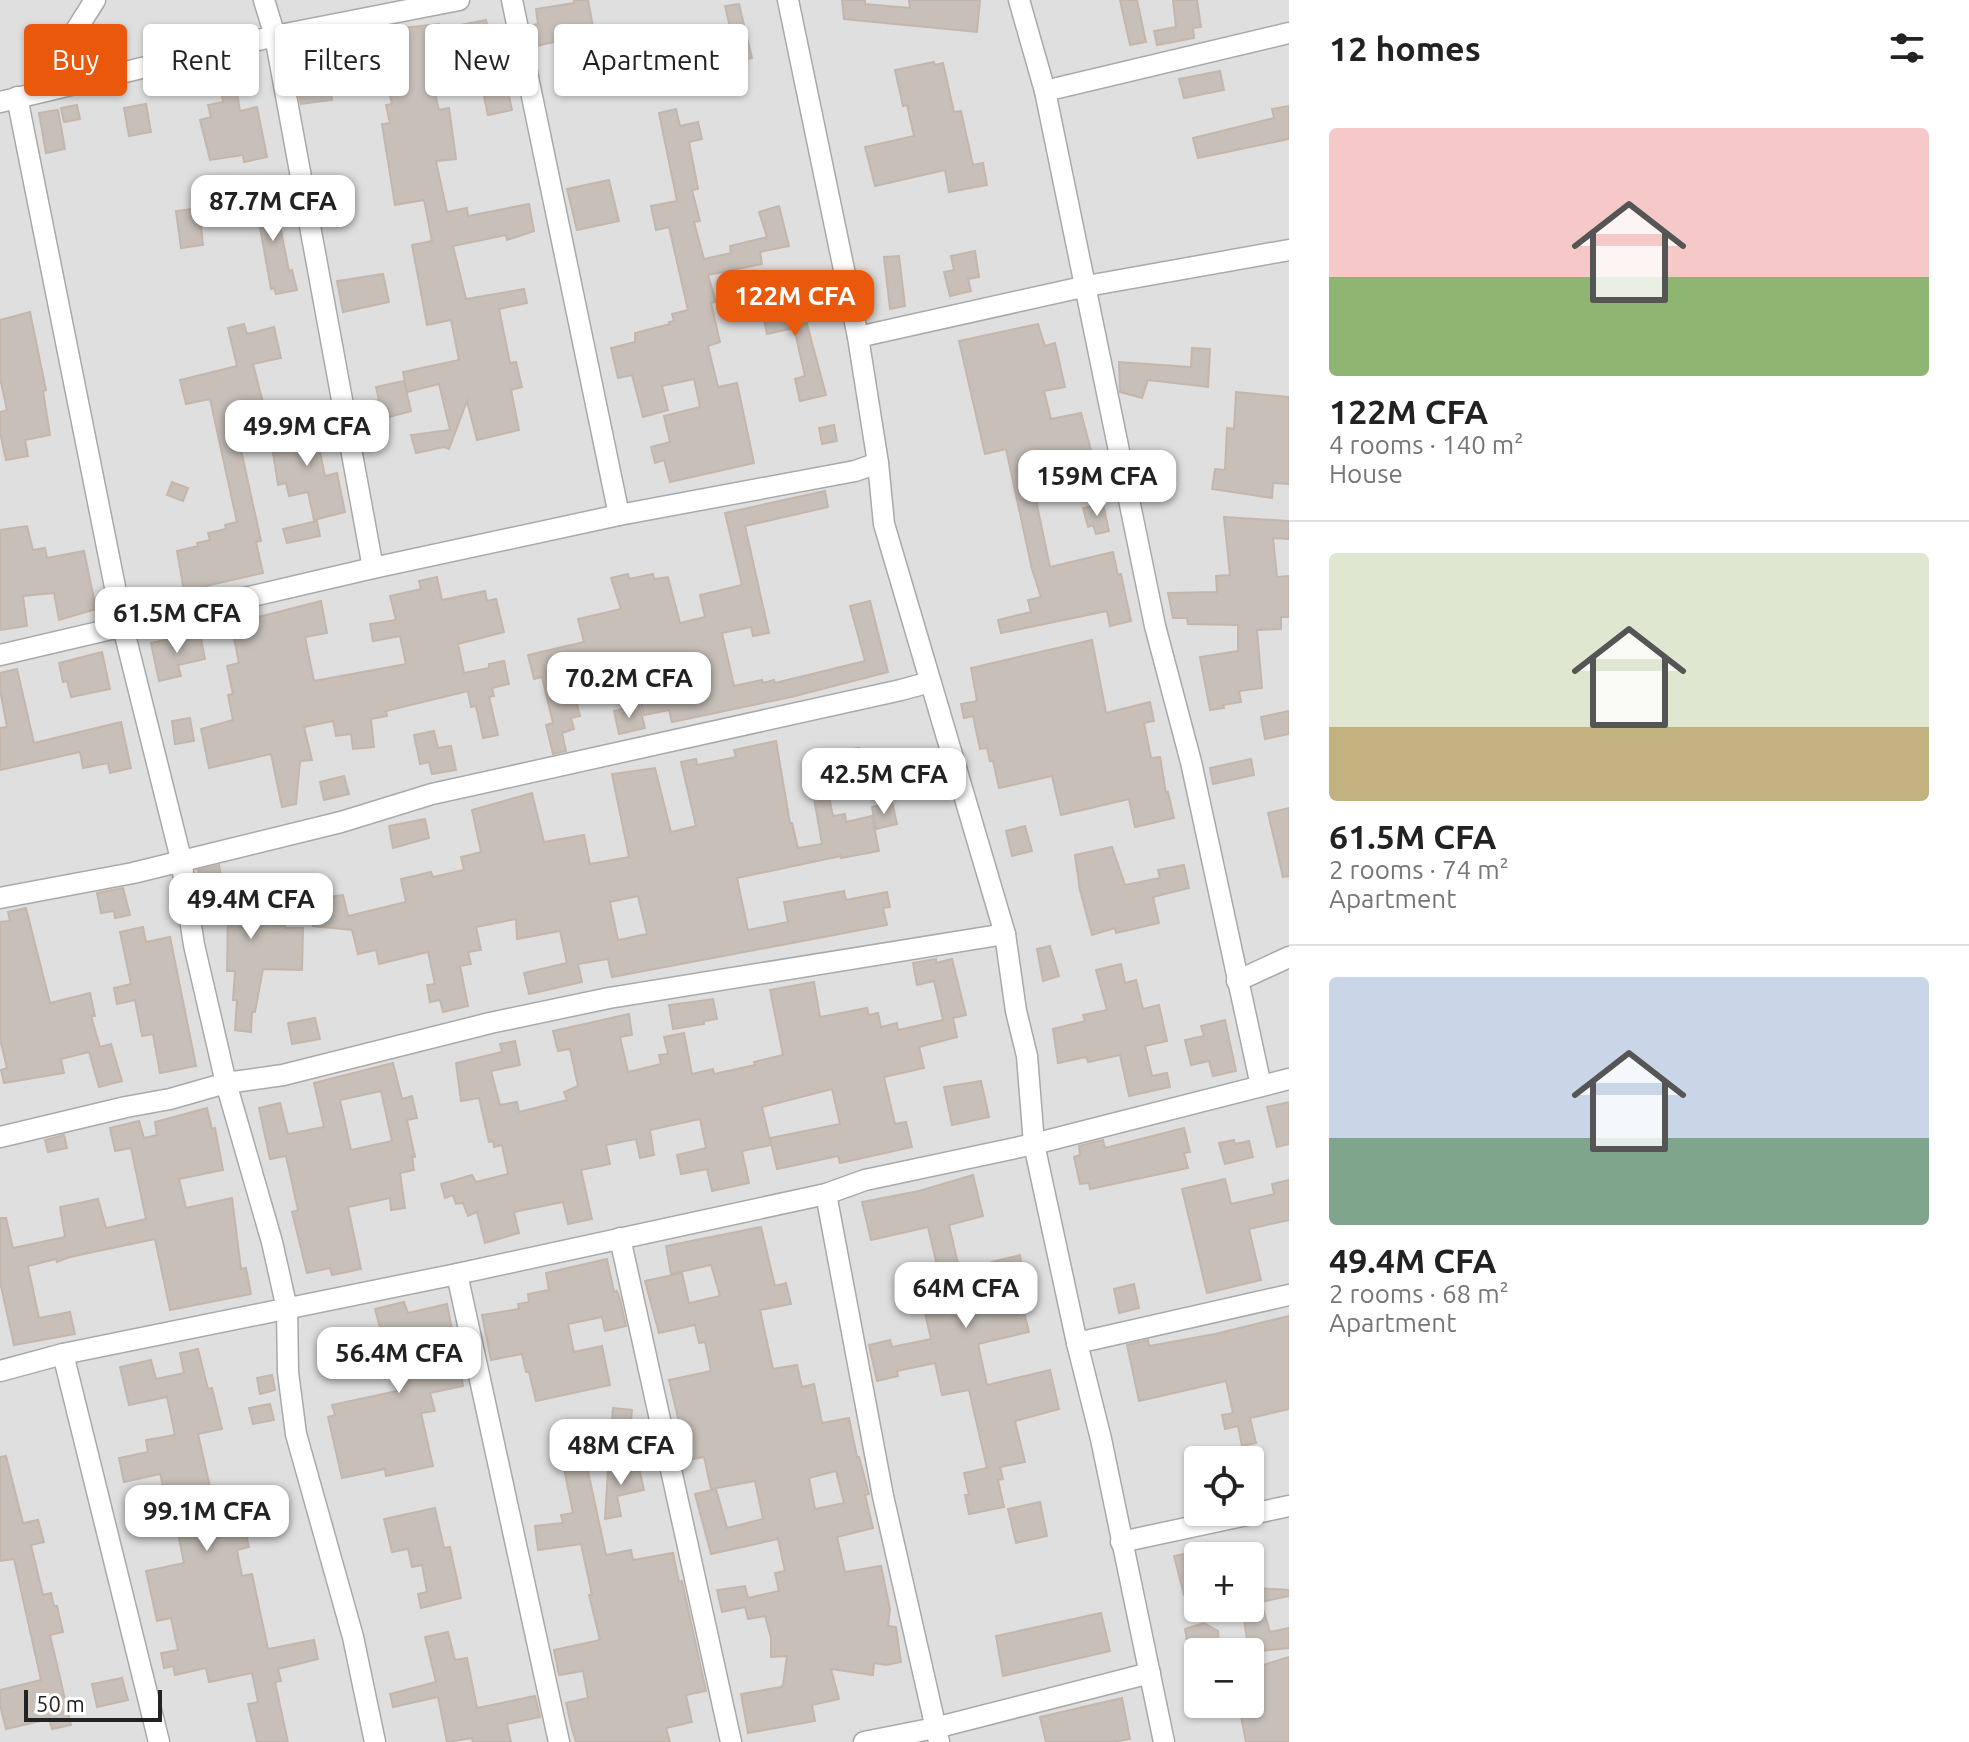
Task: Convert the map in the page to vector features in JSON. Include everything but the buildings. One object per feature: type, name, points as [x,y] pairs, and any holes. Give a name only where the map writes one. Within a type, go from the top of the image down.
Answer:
[{"type":"street","points":[[95,0],[18,97],[123,627],[181,859],[194,945],[226,1083],[272,1242],[287,1309],[288,1372],[296,1434],[353,1637],[375,1742]]},
{"type":"street","points":[[18,97],[275,36],[264,0]]},
{"type":"street","points":[[336,24],[459,0]]},
{"type":"street","points":[[512,0],[619,515]]},
{"type":"street","points":[[788,0],[858,337],[878,463],[884,524],[1005,934],[1016,1011],[1027,1056],[1034,1144],[1101,1439],[1164,1742]]},
{"type":"street","points":[[1019,0],[1045,91],[1155,626],[1191,762],[1261,1086]]},
{"type":"street","points":[[1045,91],[1289,33]]},
{"type":"street","points":[[286,96],[373,568]]},
{"type":"street","points":[[858,337],[1087,286],[1288,256]]},
{"type":"street","points":[[0,655],[373,568],[619,515],[855,471],[878,463]]},
{"type":"street","points":[[0,898],[133,873],[341,822],[432,794],[930,682]]},
{"type":"street","points":[[0,1137],[170,1099],[226,1083],[283,1075],[490,1023],[609,998],[1005,934]]},
{"type":"street","points":[[1237,981],[1289,957]]},
{"type":"street","points":[[0,1371],[63,1354],[457,1274],[826,1194],[865,1180],[1034,1144],[1289,1079]]},
{"type":"street","points":[[826,1194],[883,1496],[937,1735]]},
{"type":"street","points":[[620,1238],[731,1742]]},
{"type":"street","points":[[457,1274],[559,1742]]},
{"type":"street","points":[[1077,1343],[1289,1295]]},
{"type":"street","points":[[63,1354],[159,1742]]},
{"type":"street","points":[[1121,1542],[1289,1506]]},
{"type":"street","points":[[864,1742],[937,1735],[1150,1673]]},
{"type":"shaded area","points":[[0,0],[1289,0],[1289,1742],[0,1742]]}]
